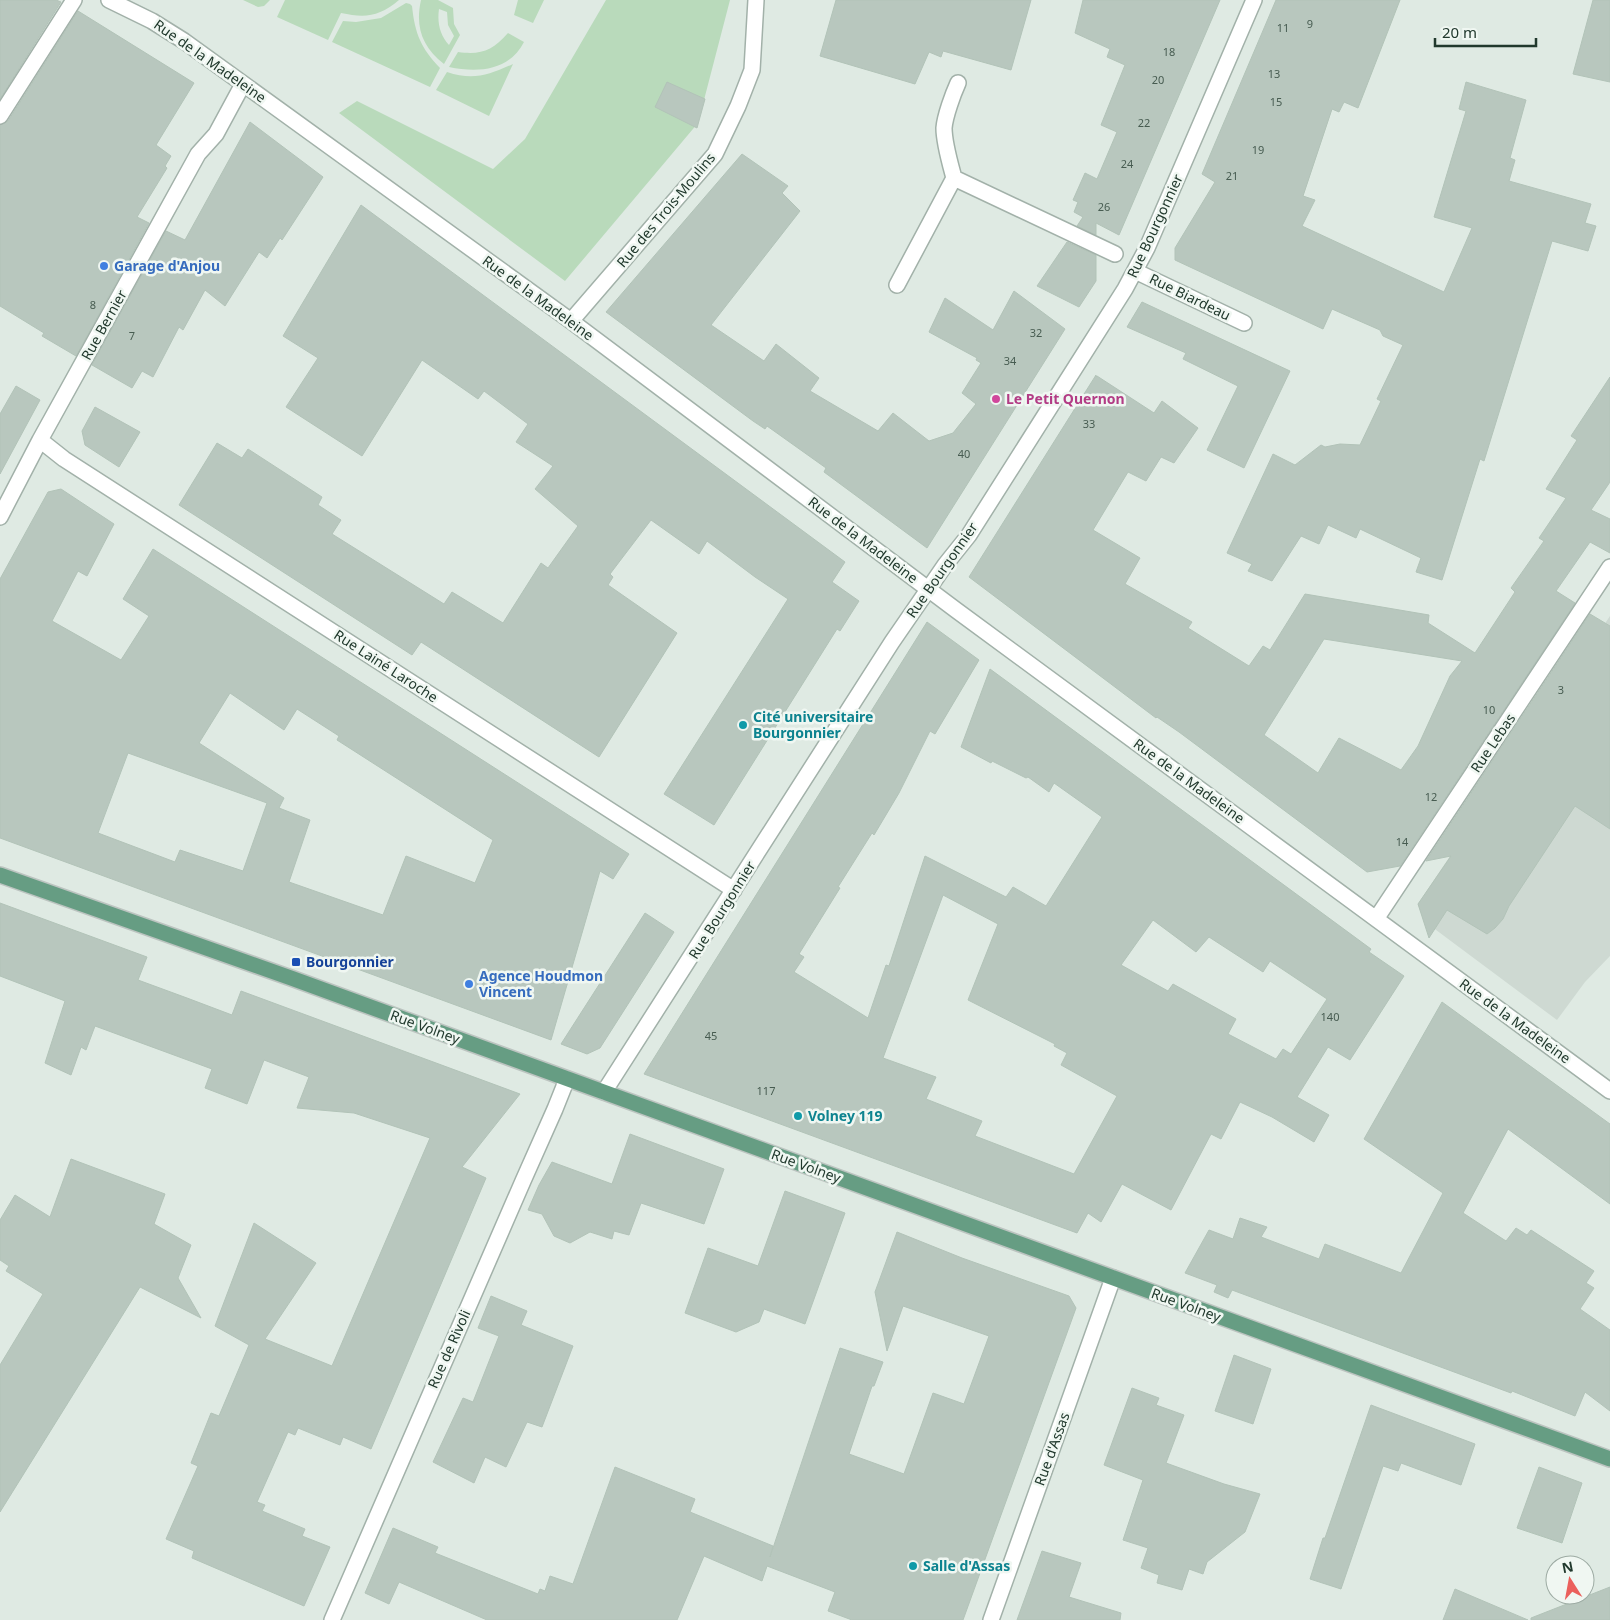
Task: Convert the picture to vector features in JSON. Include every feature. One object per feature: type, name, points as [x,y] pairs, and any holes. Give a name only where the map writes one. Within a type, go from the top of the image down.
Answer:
[{"type":"main road","name":"Rue Volney","points":[[0,875],[291,978],[1610,1459]]},
{"type":"street","points":[[0,116],[74,0]]},
{"type":"street","name":"Rue de la Madeleine","points":[[109,0],[152,21],[184,41],[571,321],[929,589],[1610,1091]]},
{"type":"street","name":"Rue des Trois-Moulins","points":[[571,321],[715,154],[738,106],[752,70],[756,0]]},
{"type":"street","name":"Rue Bourgonnier","points":[[604,1092],[892,642],[969,535],[1125,289],[1148,248],[1254,0]]},
{"type":"street","points":[[897,285],[954,178],[944,128],[958,82]]},
{"type":"street","name":"Rue Bernier","points":[[0,517],[40,440],[198,154],[216,134],[243,84]]},
{"type":"street","points":[[954,178],[1116,254]]},
{"type":"street","name":"Rue Biardeau","points":[[1135,271],[1244,323]]},
{"type":"street","name":"Rue Lainé Laroche","points":[[40,440],[64,459],[734,890]]},
{"type":"street","name":"Rue Lebas","points":[[1376,919],[1610,567]]},
{"type":"street","name":"Rue de Rivoli","points":[[332,1620],[567,1079]]},
{"type":"street","name":"Rue d'Assas","points":[[991,1620],[1113,1278]]},
{"type":"shaded area","points":[[1610,616],[1610,956],[1585,982],[1557,1020],[1424,921],[1418,904]]},
{"type":"green space","points":[[243,0],[270,0],[264,6],[258,7]]},
{"type":"green space","points":[[285,0],[399,0],[385,10],[372,15],[341,13],[328,40],[277,17]]},
{"type":"green space","points":[[421,0],[438,0],[453,8],[454,24],[460,35],[444,64],[430,51],[425,43],[420,28],[419,10]],"holes":[[[439,9],[447,12],[448,25],[454,36],[449,45],[441,33],[438,19]]]},
{"type":"green space","points":[[518,0],[544,0],[533,23],[514,15]]},
{"type":"green space","points":[[606,0],[730,0],[698,123],[565,281],[339,113],[357,101],[493,169],[525,139]]},
{"type":"green space","points":[[406,3],[412,6],[420,40],[428,54],[440,68],[430,87],[332,42],[343,21],[356,22],[381,18]]},
{"type":"green space","points":[[508,33],[524,42],[518,52],[510,59],[492,68],[471,70],[449,67],[458,52],[473,53],[486,50],[497,44]]},
{"type":"green space","points":[[513,64],[489,116],[436,90],[447,72],[456,75],[481,76]]},
{"type":"building","points":[[0,0],[56,0],[61,2],[0,99]]},
{"type":"building","points":[[836,0],[1031,0],[1011,70],[943,51],[941,57],[929,52],[915,84],[820,56]]},
{"type":"building","points":[[1083,0],[1220,0],[1119,235],[1096,223],[1096,235],[1077,226],[1083,217],[1074,212],[1078,202],[1073,200],[1085,173],[1097,179],[1117,132],[1101,125],[1125,65],[1107,57],[1110,49],[1075,33]]},
{"type":"building","points":[[1276,0],[1400,0],[1358,108],[1344,102],[1339,112],[1332,109],[1303,196],[1315,200],[1302,226],[1444,292],[1472,228],[1434,217],[1466,111],[1459,109],[1466,82],[1526,100],[1510,158],[1515,160],[1509,181],[1591,204],[1585,223],[1596,226],[1588,251],[1552,241],[1484,461],[1480,459],[1442,580],[1416,572],[1421,558],[1360,529],[1356,538],[1328,525],[1319,544],[1301,536],[1272,581],[1248,571],[1252,564],[1227,553],[1273,454],[1295,465],[1321,445],[1325,447],[1340,444],[1360,445],[1381,401],[1377,399],[1403,345],[1383,336],[1380,330],[1332,309],[1323,329],[1175,260],[1175,248],[1215,182],[1202,174]]},
{"type":"building","points":[[1593,0],[1610,0],[1610,82],[1573,74]]},
{"type":"building","points":[[78,11],[194,83],[156,145],[171,156],[165,166],[167,168],[137,217],[149,223],[76,356],[42,336],[44,333],[0,306],[0,125],[8,121]]},
{"type":"building","points":[[667,82],[705,99],[697,128],[655,107]]},
{"type":"building","points":[[250,122],[323,177],[282,240],[280,238],[267,258],[259,252],[225,306],[205,290],[183,330],[179,327],[153,377],[142,371],[132,388],[92,365],[166,231],[185,240]]},
{"type":"building","points":[[742,154],[788,186],[782,193],[800,211],[711,325],[764,361],[776,344],[819,378],[810,391],[878,431],[893,413],[929,441],[953,433],[976,404],[962,393],[981,363],[976,360],[977,358],[929,332],[945,298],[993,330],[1014,291],[1065,329],[927,548],[824,472],[826,468],[767,426],[765,429],[753,421],[606,312]]},
{"type":"building","points":[[361,205],[845,562],[832,582],[859,601],[840,631],[837,629],[714,825],[664,794],[788,599],[707,541],[699,554],[651,520],[610,574],[613,577],[608,585],[677,633],[599,757],[421,642],[412,655],[179,505],[217,443],[242,458],[248,449],[322,497],[318,505],[341,520],[332,534],[444,604],[452,592],[503,623],[541,563],[548,568],[578,526],[535,489],[553,466],[516,442],[528,424],[484,391],[478,399],[422,360],[362,456],[286,407],[318,358],[283,336]]},
{"type":"building","points":[[1067,242],[1096,255],[1096,281],[1079,307],[1037,286]]},
{"type":"building","points":[[1142,302],[1290,371],[1244,468],[1207,450],[1238,386],[1183,359],[1186,353],[1127,327]]},
{"type":"building","points":[[1096,375],[1096,377],[1154,413],[1162,401],[1198,428],[1174,463],[1161,457],[1146,481],[1128,472],[1093,530],[1140,558],[1125,584],[1192,622],[1188,628],[1249,666],[1263,646],[1270,650],[1305,594],[1429,615],[1428,623],[1475,653],[1515,592],[1511,588],[1544,541],[1539,538],[1566,498],[1546,489],[1577,440],[1571,436],[1610,377],[1610,482],[1591,510],[1610,519],[1610,553],[1590,542],[1556,591],[1575,603],[1400,866],[1367,872],[1179,732],[1156,718],[969,577]],"holes":[[[1324,639],[1462,661],[1450,676],[1418,746],[1401,770],[1339,738],[1318,773],[1264,735]]]},
{"type":"building","points":[[16,386],[40,400],[0,474],[0,414]]},
{"type":"building","points":[[95,407],[140,432],[119,467],[85,445],[82,431]]},
{"type":"building","points":[[61,489],[114,524],[87,576],[78,571],[52,621],[121,660],[149,616],[123,599],[153,549],[629,854],[613,879],[600,871],[551,1040],[0,838],[0,579],[48,492]],"holes":[[[230,693],[284,730],[297,709],[339,736],[337,740],[493,840],[475,883],[406,856],[383,915],[289,882],[310,820],[279,808],[284,798],[199,743]],[[128,753],[267,803],[243,871],[180,850],[175,862],[98,833]]]},
{"type":"building","points":[[1590,614],[1610,626],[1610,829],[1575,806],[1509,906],[1503,919],[1495,928],[1487,934],[1447,910],[1429,938],[1418,904],[1451,856],[1426,861]]},
{"type":"building","points":[[927,622],[979,660],[935,734],[930,731],[899,793],[874,835],[872,833],[838,887],[840,888],[799,954],[804,957],[794,972],[868,1018],[886,965],[889,966],[925,856],[1006,897],[1013,887],[1046,906],[1102,817],[1054,783],[1049,792],[1028,777],[1026,778],[992,761],[991,763],[961,747],[990,669],[1371,949],[1369,952],[1404,976],[1350,1060],[1328,1047],[1297,1097],[1329,1115],[1314,1142],[1272,1117],[1240,1102],[1221,1139],[1211,1134],[1171,1210],[1122,1184],[1101,1222],[1088,1213],[1077,1233],[644,1074]],"holes":[[[943,895],[998,924],[968,1000],[1055,1044],[1054,1046],[1067,1053],[1061,1065],[1117,1096],[1074,1174],[975,1136],[982,1121],[926,1099],[936,1077],[883,1058]],[[1153,920],[1196,952],[1209,937],[1263,972],[1270,961],[1327,999],[1291,1054],[1283,1049],[1276,1059],[1228,1034],[1236,1019],[1173,984],[1168,991],[1121,965]]]},
{"type":"building","points":[[0,903],[147,957],[138,980],[232,1015],[241,991],[520,1094],[462,1167],[486,1178],[371,1449],[343,1437],[340,1445],[298,1428],[295,1435],[288,1432],[257,1502],[265,1505],[262,1511],[305,1529],[302,1536],[330,1547],[304,1606],[192,1558],[194,1551],[166,1539],[198,1466],[191,1463],[211,1413],[219,1416],[249,1345],[215,1326],[254,1223],[316,1263],[265,1339],[332,1366],[430,1138],[354,1113],[297,1108],[309,1077],[264,1060],[247,1104],[205,1088],[212,1069],[95,1026],[86,1050],[81,1047],[71,1075],[45,1063],[65,1001],[0,976]]},
{"type":"building","points":[[645,913],[674,932],[600,1048],[587,1054],[561,1044]]},
{"type":"building","points":[[1442,1002],[1610,1124],[1610,1204],[1508,1129],[1463,1213],[1506,1241],[1516,1228],[1527,1235],[1531,1230],[1594,1271],[1586,1283],[1594,1288],[1580,1309],[1610,1330],[1610,1411],[1585,1392],[1575,1416],[1512,1391],[1511,1393],[1232,1290],[1228,1298],[1214,1292],[1217,1285],[1185,1273],[1209,1230],[1233,1239],[1240,1218],[1267,1227],[1261,1237],[1319,1259],[1325,1244],[1401,1273],[1443,1193],[1364,1139]]},
{"type":"building","points":[[630,1134],[724,1169],[704,1224],[641,1203],[629,1235],[614,1231],[612,1239],[590,1232],[570,1243],[554,1236],[542,1214],[528,1210],[552,1162],[612,1184]]},
{"type":"building","points":[[71,1159],[165,1194],[154,1224],[191,1245],[178,1278],[201,1318],[140,1287],[0,1512],[0,1365],[43,1294],[6,1271],[9,1266],[0,1260],[0,1220],[15,1195],[50,1217]]},
{"type":"building","points":[[785,1191],[845,1213],[805,1324],[764,1309],[759,1322],[736,1332],[685,1313],[708,1248],[758,1266]]},
{"type":"building","points":[[897,1232],[962,1258],[1069,1296],[1076,1308],[963,1620],[852,1620],[828,1611],[835,1592],[767,1566],[762,1581],[704,1556],[677,1620],[487,1620],[399,1582],[389,1604],[365,1593],[393,1528],[438,1547],[435,1553],[538,1594],[540,1589],[545,1591],[550,1576],[573,1584],[615,1467],[695,1499],[690,1512],[773,1546],[770,1557],[840,1348],[883,1362],[874,1386],[872,1386],[849,1454],[904,1474],[933,1393],[964,1404],[989,1336],[903,1306],[887,1351],[875,1292]]},
{"type":"building","points":[[491,1296],[527,1311],[521,1325],[573,1346],[542,1427],[527,1422],[506,1467],[485,1457],[474,1483],[433,1462],[463,1398],[473,1402],[499,1336],[478,1328]]},
{"type":"building","points":[[1234,1355],[1271,1369],[1253,1424],[1215,1411]]},
{"type":"building","points":[[1132,1388],[1159,1398],[1156,1405],[1184,1415],[1166,1463],[1224,1484],[1260,1494],[1245,1532],[1207,1562],[1203,1574],[1189,1569],[1182,1590],[1157,1583],[1159,1575],[1141,1568],[1148,1548],[1123,1540],[1143,1480],[1104,1465]]},
{"type":"building","points":[[1371,1405],[1475,1444],[1461,1485],[1401,1463],[1398,1471],[1383,1466],[1341,1589],[1310,1579]]},
{"type":"building","points":[[1539,1467],[1582,1483],[1562,1543],[1517,1528]]},
{"type":"building","points":[[1042,1551],[1081,1563],[1069,1597],[1121,1613],[1120,1620],[1017,1620]]},
{"type":"building","points":[[1610,1587],[1610,1620],[1531,1620],[1531,1618],[1564,1605],[1595,1605],[1595,1593]]},
{"type":"building","points":[[1455,1589],[1528,1620],[1443,1620]]},
{"type":"place","name":"Garage d'Anjou","points":[[104,266]]},
{"type":"place","name":"Le Petit Quernon","points":[[996,399]]},
{"type":"place","name":"Cité universitaire Bourgonnier","points":[[743,725]]},
{"type":"place","name":"Bourgonnier","points":[[296,962]]},
{"type":"place","name":"Agence Houdmon Vincent","points":[[469,984]]},
{"type":"place","name":"Volney 119","points":[[798,1116]]},
{"type":"place","name":"Salle d'Assas","points":[[913,1566]]}]
